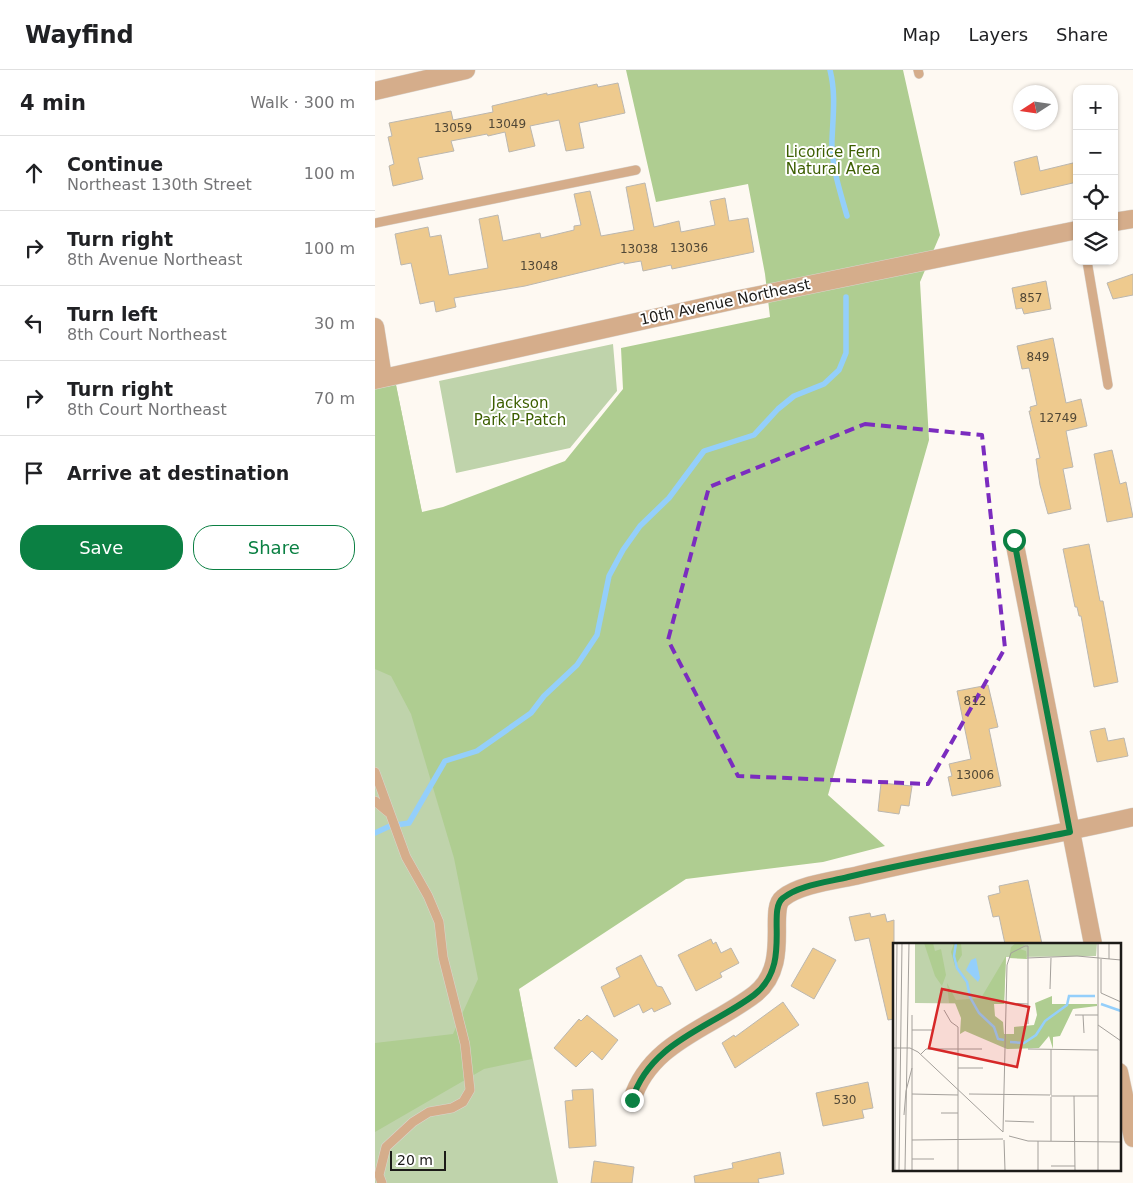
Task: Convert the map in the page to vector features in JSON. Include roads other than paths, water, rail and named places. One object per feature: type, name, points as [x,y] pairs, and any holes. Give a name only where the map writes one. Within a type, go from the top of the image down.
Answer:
[{"type":"street","points":[[375,90],[466,70]]},
{"type":"street","points":[[1118,221],[1133,219]]},
{"type":"street","name":"10th Avenue Northeast","points":[[379,379],[763,294],[1073,231]]},
{"type":"street","points":[[375,328],[379,379]]},
{"type":"street","points":[[1014,540],[1093,943]]},
{"type":"street","points":[[632,1100],[646,1069],[664,1052],[748,999],[768,981],[775,965],[780,902],[783,898],[800,890],[837,880],[1070,832],[1133,817]]},
{"type":"street","points":[[1121,1081],[1133,1138]]},
{"type":"lane","points":[[375,223],[636,170]]},
{"type":"lane","points":[[1088,265],[1108,385]]},
{"type":"lane","points":[[375,772],[406,857],[428,896],[439,922],[443,957],[465,1044],[470,1090],[463,1102],[452,1108],[429,1112],[413,1122],[386,1147],[379,1175],[382,1183]]},
{"type":"lane","points":[[375,801],[392,816]]},
{"type":"waterway","points":[[830,70],[834,96],[833,159],[847,216]]},
{"type":"waterway","points":[[375,833],[390,826],[409,823],[445,761],[477,751],[531,713],[544,696],[577,665],[597,635],[609,576],[623,550],[640,526],[669,498],[704,451],[754,435],[778,409],[794,396],[824,384],[839,370],[846,353],[846,297]]},
{"type":"park label","name":"Licorice Fern Natural Area","points":[[833,160]]},
{"type":"park label","name":"Jackson Park P-Patch","points":[[520,412]]}]
